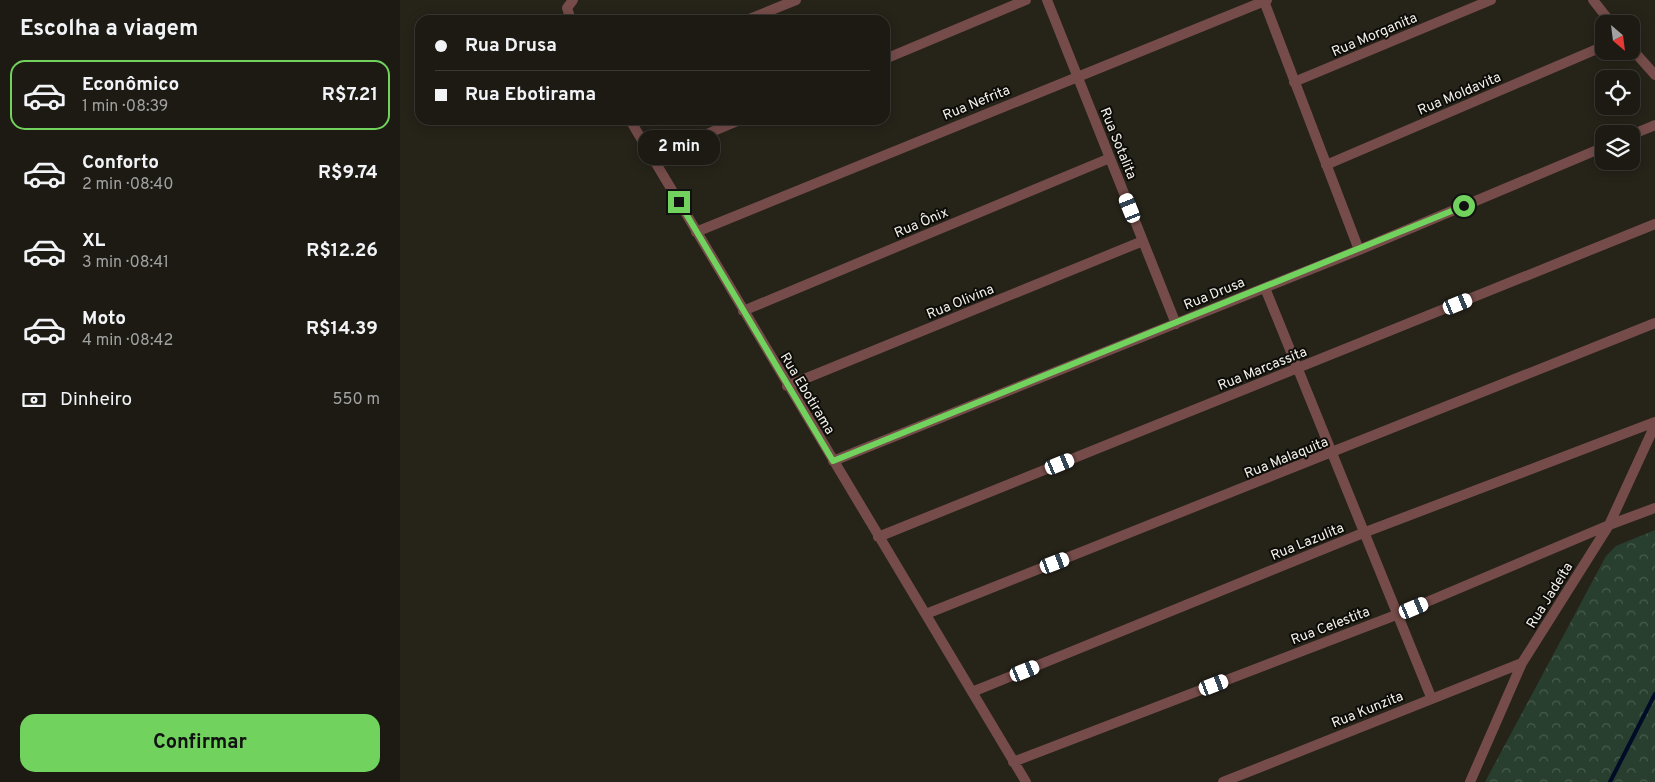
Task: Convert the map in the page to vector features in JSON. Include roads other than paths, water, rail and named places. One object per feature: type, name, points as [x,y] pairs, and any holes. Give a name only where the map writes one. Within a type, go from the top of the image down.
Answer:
[{"type":"street","points":[[569,15],[567,8],[573,0]]},
{"type":"street","points":[[759,15],[796,0]]},
{"type":"street","points":[[890,57],[1026,0]]},
{"type":"street","name":"Rua Sotalita","points":[[1047,0],[1176,324]]},
{"type":"street","name":"Rua Morganita","points":[[1294,82],[1491,0]]},
{"type":"street","points":[[1593,0],[1605,15]]},
{"type":"street","points":[[1265,1],[1359,250]]},
{"type":"street","name":"Rua Nefrita","points":[[696,232],[1077,75],[1265,1]]},
{"type":"street","name":"Rua Moldavita","points":[[1326,165],[1595,50]]},
{"type":"street","points":[[1640,58],[1655,74]]},
{"type":"street","name":"Rua Ebotirama","points":[[633,125],[787,386],[1026,782]]},
{"type":"street","points":[[652,157],[728,125]]},
{"type":"street","points":[[1640,131],[1655,125]]},
{"type":"street","name":"Rua Drusa","points":[[833,461],[1359,250],[1595,151]]},
{"type":"street","name":"Rua Ônix","points":[[743,311],[1110,158]]},
{"type":"street","name":"Rua Marcassita","points":[[878,537],[1655,224]]},
{"type":"street","name":"Rua Olivina","points":[[787,386],[1143,241]]},
{"type":"street","points":[[1265,288],[1431,698]]},
{"type":"street","name":"Rua Malaquita","points":[[926,614],[1332,454],[1655,323]]},
{"type":"street","name":"Rua Jadeíta","points":[[1468,781],[1522,663],[1609,525],[1655,423]]},
{"type":"street","name":"Rua Lazulita","points":[[972,692],[1363,533],[1655,423]]},
{"type":"street","name":"Rua Celestita","points":[[1013,762],[1396,615],[1609,525],[1655,508]]},
{"type":"street","name":"Rua Kunzita","points":[[1223,782],[1522,663]]},
{"type":"waterway","points":[[1610,782],[1655,694]]}]
